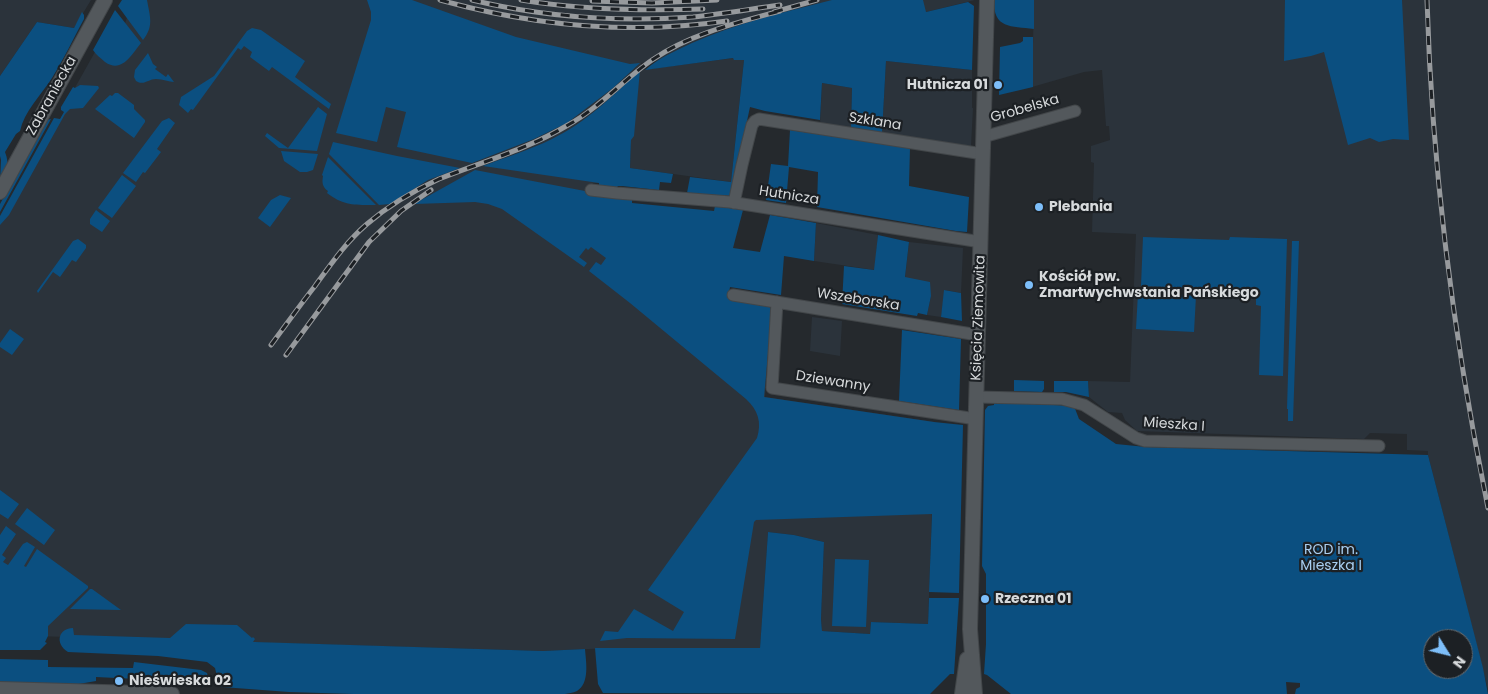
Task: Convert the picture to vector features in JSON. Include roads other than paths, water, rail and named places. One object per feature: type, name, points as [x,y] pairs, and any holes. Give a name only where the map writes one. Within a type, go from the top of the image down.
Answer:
[{"type":"street","name":"Zabraniecka","points":[[0,192],[105,0]]},
{"type":"street","name":"Księcia Ziemowita","points":[[962,694],[970,636],[987,0]]},
{"type":"street","name":"Grobelska","points":[[983,137],[1075,111]]},
{"type":"street","name":"Szklana","points":[[734,203],[752,125],[755,121],[762,119],[983,154]]},
{"type":"street","name":"Hutnicza","points":[[592,190],[617,194],[734,203],[981,242]]},
{"type":"street","name":"Wszeborska","points":[[733,295],[978,335]]},
{"type":"street","name":"Dziewanny","points":[[777,302],[772,388],[976,419]]},
{"type":"street","name":"Mieszka I","points":[[976,396],[1062,399],[1075,402],[1084,405],[1145,442],[1379,446]]},
{"type":"street","name":"Księcia Ziemowita","points":[[970,636],[975,694]]},
{"type":"street","points":[[0,689],[172,694]]},
{"type":"railway","points":[[440,0],[511,16],[582,26],[654,27],[727,21]]},
{"type":"railway","points":[[472,0],[526,11],[582,17],[638,19],[693,17],[780,5]]},
{"type":"railway","points":[[521,0],[612,9],[703,9]]},
{"type":"railway","points":[[592,1],[652,3],[717,0]]},
{"type":"railway","points":[[774,12],[817,0]]},
{"type":"railway","points":[[1427,0],[1434,128],[1447,256],[1465,382],[1488,508]]},
{"type":"railway","points":[[271,345],[333,261],[359,231],[392,205],[439,179],[553,134],[601,102],[652,60],[682,43],[714,30],[780,11]]},
{"type":"railway","points":[[286,355],[369,242],[401,211],[431,190]]},
{"type":"place","name":"Hutnicza 01","points":[[998,85]]},
{"type":"place","name":"Plebania","points":[[1039,207]]},
{"type":"place","name":"Kościół pw. Zmartwychwstania Pańskiego","points":[[1029,285]]},
{"type":"place","name":"Rzeczna 01","points":[[985,599]]},
{"type":"place","name":"Nieświeska 02","points":[[119,681]]},
{"type":"park label","name":"ROD im. Mieszka I","points":[[1331,558]]}]
